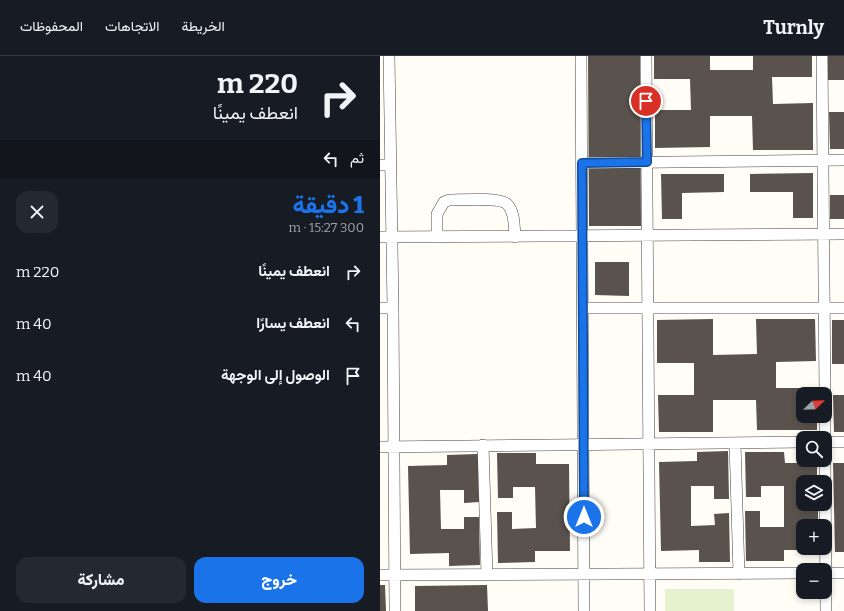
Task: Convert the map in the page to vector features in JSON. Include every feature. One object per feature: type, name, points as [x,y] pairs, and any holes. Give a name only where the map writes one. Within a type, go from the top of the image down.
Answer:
[{"type":"street","points":[[389,56],[385,165],[391,237],[393,308],[395,611]]},
{"type":"street","points":[[581,56],[584,611]]},
{"type":"street","points":[[646,56],[650,611]]},
{"type":"street","points":[[822,56],[824,387]]},
{"type":"street","points":[[582,163],[844,160]]},
{"type":"street","points":[[437,237],[437,214],[444,202],[449,200],[499,200],[507,204],[513,217],[515,237]]},
{"type":"street","points":[[380,237],[844,234]]},
{"type":"street","points":[[380,308],[393,308]]},
{"type":"street","points":[[583,308],[844,308]]},
{"type":"street","points":[[380,447],[796,442]]},
{"type":"street","points":[[832,442],[844,442]]},
{"type":"street","points":[[735,443],[739,574]]},
{"type":"street","points":[[483,446],[487,575]]},
{"type":"street","points":[[825,467],[825,563]]},
{"type":"street","points":[[832,573],[844,573]]},
{"type":"street","points":[[380,575],[796,574]]},
{"type":"street","points":[[826,599],[826,611]]},
{"type":"green space","points":[[665,589],[734,589],[734,611],[665,611]]},
{"type":"building","points":[[588,56],[640,56],[641,226],[589,226]]},
{"type":"building","points":[[654,56],[710,56],[710,70],[753,70],[753,56],[812,56],[812,77],[772,77],[773,104],[813,103],[813,150],[753,150],[752,116],[710,116],[710,147],[655,148],[655,110],[691,110],[690,79],[654,79]]},
{"type":"building","points":[[828,56],[844,56],[844,80],[828,80]]},
{"type":"building","points":[[829,112],[844,112],[844,149],[830,149]]},
{"type":"building","points":[[813,173],[813,218],[793,218],[793,192],[750,192],[750,174]]},
{"type":"building","points":[[661,174],[724,174],[724,192],[682,193],[682,219],[662,219]]},
{"type":"building","points":[[830,195],[844,195],[844,219],[830,219]]},
{"type":"building","points":[[595,262],[629,262],[629,296],[595,295]]},
{"type":"building","points":[[713,319],[713,355],[757,354],[756,319],[815,319],[816,361],[776,362],[776,388],[796,388],[796,423],[817,423],[817,430],[757,430],[756,400],[713,400],[713,432],[659,432],[658,395],[694,395],[694,363],[657,363],[657,320]]},
{"type":"building","points":[[832,320],[844,320],[844,364],[832,364]]},
{"type":"building","points":[[833,395],[844,395],[844,432],[834,432]]},
{"type":"building","points":[[728,451],[729,499],[714,499],[714,486],[691,486],[691,526],[715,525],[714,514],[729,513],[730,562],[699,562],[699,550],[661,551],[659,462],[697,461],[697,452]]},
{"type":"building","points":[[745,452],[784,452],[785,463],[796,463],[796,467],[817,467],[817,475],[796,475],[796,511],[818,511],[818,519],[796,519],[796,550],[784,550],[784,561],[746,561],[745,511],[760,511],[760,527],[784,527],[784,486],[761,486],[761,497],[746,497]]},
{"type":"building","points":[[497,453],[536,453],[536,464],[569,464],[570,551],[535,551],[535,562],[498,563],[497,512],[512,512],[512,529],[536,528],[535,487],[513,487],[513,498],[498,498]]},
{"type":"building","points":[[478,454],[479,502],[464,503],[464,490],[440,490],[441,529],[464,529],[464,517],[479,517],[480,565],[449,566],[449,553],[410,554],[408,466],[447,465],[447,455]]},
{"type":"building","points":[[833,463],[844,463],[844,552],[835,552]]},
{"type":"building","points":[[380,585],[385,585],[386,611],[380,611]]},
{"type":"building","points":[[487,585],[488,611],[415,611],[415,586]]},
{"type":"route","points":[[584,517],[582,163],[647,162],[646,101]]}]
